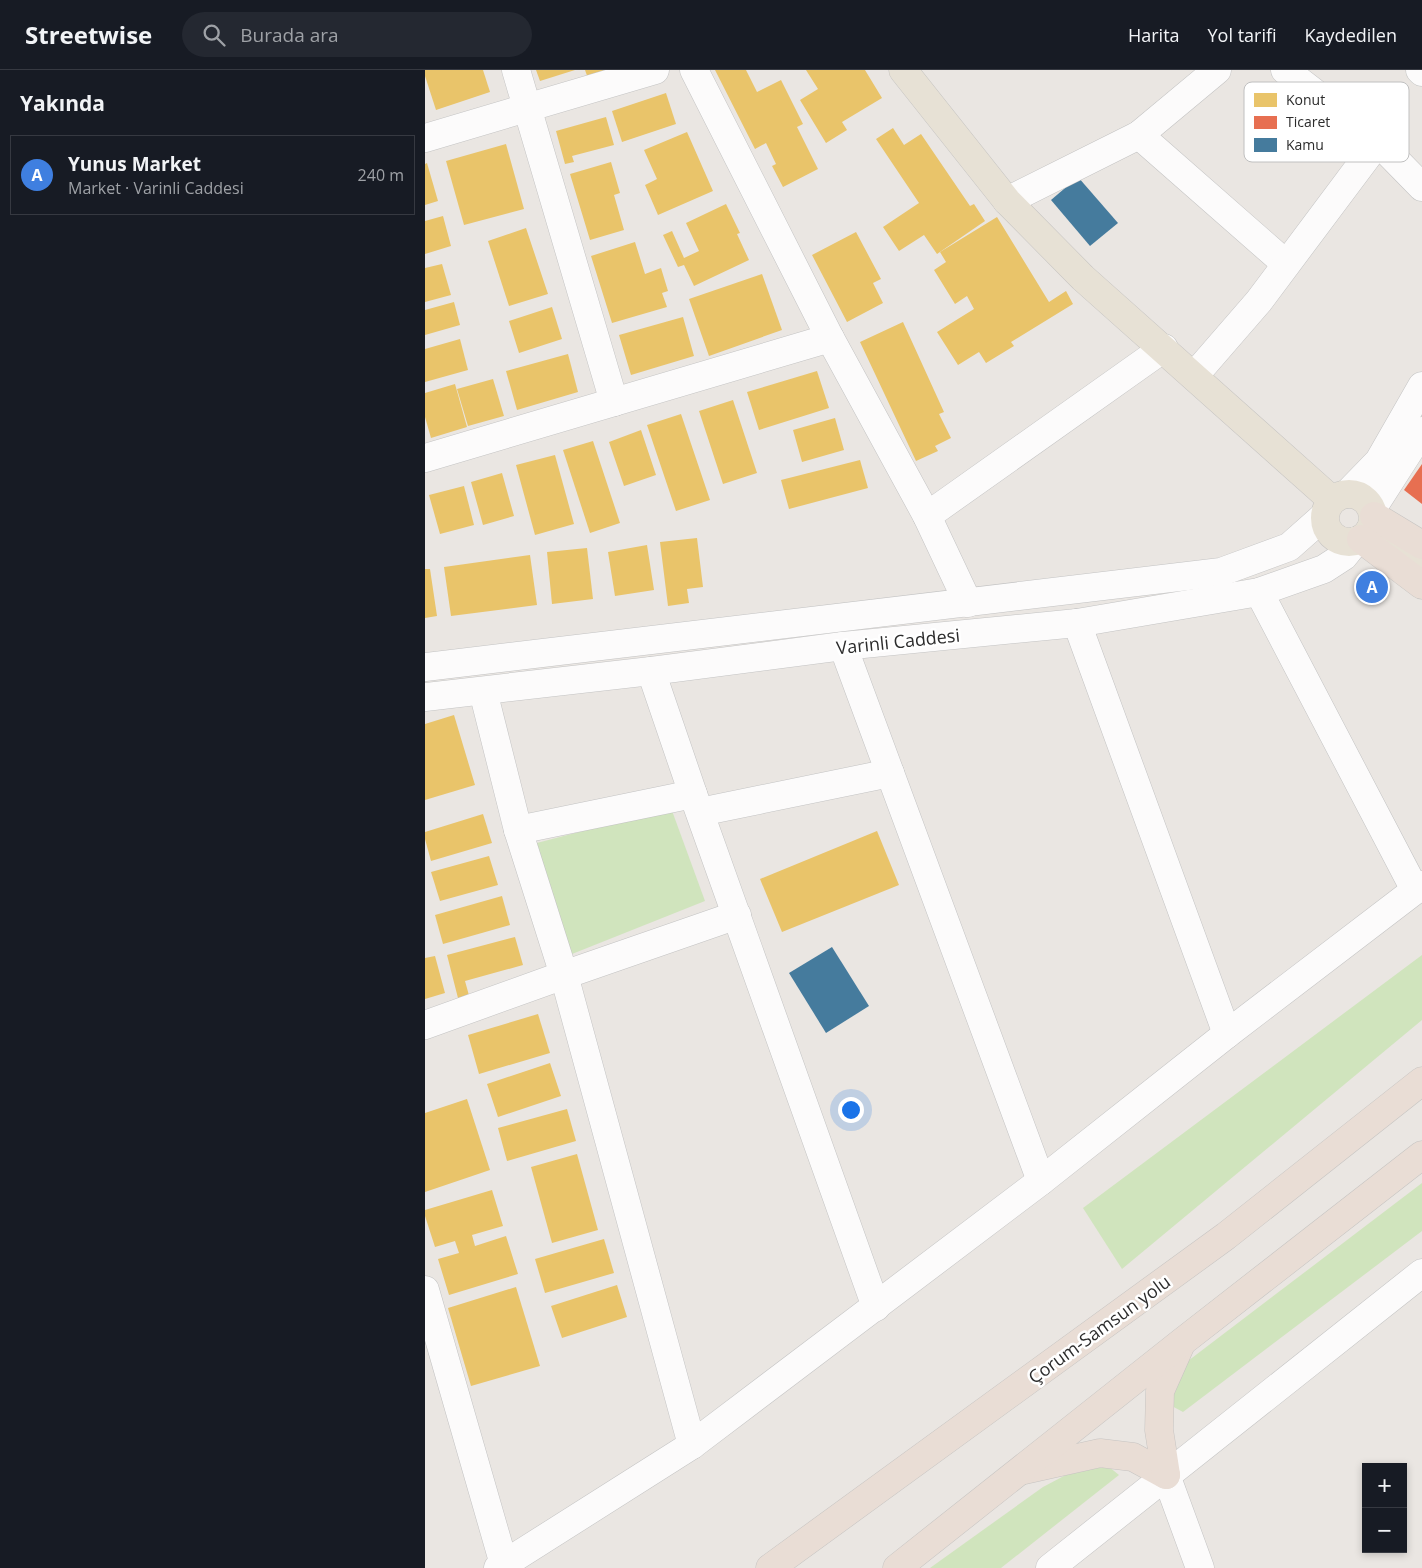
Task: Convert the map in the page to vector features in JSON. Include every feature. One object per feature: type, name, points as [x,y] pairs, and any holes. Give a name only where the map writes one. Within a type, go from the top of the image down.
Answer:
[{"type":"highway","points":[[1367,527],[1422,545]]},
{"type":"highway","points":[[1367,527],[1422,585]]},
{"type":"highway","name":"Çorum-Samsun yolu","points":[[770,1568],[1226,1236],[1422,1081]]},
{"type":"highway","points":[[897,1568],[1422,1155]]},
{"type":"highway","points":[[1166,1475],[1159,1430],[1160,1391],[1182,1342]]},
{"type":"highway","points":[[1018,1471],[1100,1453],[1133,1456],[1166,1475]]},
{"type":"main road","points":[[903,70],[1007,201],[1083,278],[1164,348],[1335,503]]},
{"type":"main road","points":[[1335,503],[1359,496],[1369,503],[1367,527]]},
{"type":"main road","points":[[1335,503],[1327,529],[1331,535],[1343,542],[1367,527]]},
{"type":"main road","points":[[1367,527],[1422,564]]},
{"type":"street","points":[[516,70],[614,402]]},
{"type":"street","points":[[425,138],[655,70]]},
{"type":"street","points":[[694,70],[829,338],[927,516],[968,603]]},
{"type":"street","points":[[1007,201],[1139,135],[1217,70]]},
{"type":"street","points":[[1285,70],[1300,82]]},
{"type":"street","points":[[1139,135],[1286,264]]},
{"type":"street","points":[[1194,376],[1259,301],[1363,162]]},
{"type":"street","points":[[1398,162],[1422,187]]},
{"type":"street","points":[[425,458],[829,338]]},
{"type":"street","points":[[927,516],[1164,348]]},
{"type":"street","name":"Varinli Caddesi","points":[[425,667],[1221,572],[1289,547],[1379,461],[1422,386]]},
{"type":"street","name":"Varinli Caddesi","points":[[425,697],[651,671],[843,646],[1077,623],[1259,592],[1324,569],[1344,556],[1367,527],[1422,431]]},
{"type":"street","points":[[425,1290],[435,1362],[503,1567],[692,1445],[1041,1181],[1227,1034],[1419,888],[1259,592]]},
{"type":"street","points":[[1077,623],[1227,1034]]},
{"type":"street","points":[[843,646],[1041,1181]]},
{"type":"street","points":[[651,671],[696,803],[876,1307]]},
{"type":"street","points":[[483,691],[518,830],[564,975],[692,1445]]},
{"type":"street","points":[[518,830],[890,773]]},
{"type":"street","points":[[425,1025],[737,915]]},
{"type":"street","points":[[1050,1568],[1422,1273]]},
{"type":"street","points":[[1166,1475],[1200,1568]]},
{"type":"green space","points":[[671,808],[705,901],[572,954],[533,844]]},
{"type":"green space","points":[[1422,955],[1422,1020],[1122,1269],[1083,1208]]},
{"type":"green space","points":[[1422,1183],[1422,1231],[1183,1412],[1170,1405],[1184,1364]]},
{"type":"green space","points":[[1098,1458],[1119,1475],[1001,1568],[930,1568],[1043,1487]]},
{"type":"building: Konut","points":[[425,70],[483,70],[490,92],[436,110],[425,76]]},
{"type":"building: Konut","points":[[536,70],[575,70],[540,81]]},
{"type":"building: Konut","points":[[585,70],[607,70],[590,84]]},
{"type":"building: Konut","points":[[715,70],[746,70],[757,92],[781,80],[803,124],[797,127],[818,169],[783,187],[772,166],[776,164],[766,143],[755,149]]},
{"type":"building: Konut","points":[[806,70],[865,70],[882,98],[842,122],[847,130],[826,143],[800,100],[818,89]]},
{"type":"building: Konut","points":[[666,93],[676,124],[622,142],[612,111]]},
{"type":"building: Konut","points":[[606,117],[614,145],[572,156],[574,162],[565,164],[556,131]]},
{"type":"building: Konut","points":[[893,128],[904,145],[921,134],[970,206],[974,204],[985,221],[937,254],[924,235],[899,251],[883,227],[919,203],[876,139]]},
{"type":"building: Konut","points":[[687,132],[713,191],[658,215],[645,185],[657,179],[644,150]]},
{"type":"building: Konut","points":[[506,144],[524,209],[464,225],[446,161]]},
{"type":"building: Konut","points":[[611,162],[620,193],[614,195],[624,230],[590,240],[570,174]]},
{"type":"building: Konut","points":[[427,163],[438,201],[425,205],[425,164]]},
{"type":"building: Konut","points":[[726,204],[740,233],[737,234],[749,260],[694,286],[684,265],[678,267],[663,235],[672,231],[684,258],[699,251],[686,223]]},
{"type":"building: Konut","points":[[443,216],[451,246],[425,254],[425,221]]},
{"type":"building: Konut","points":[[997,217],[1049,302],[1066,291],[1073,304],[1011,342],[1014,346],[986,363],[979,352],[958,365],[937,332],[974,309],[967,296],[955,304],[934,270],[946,262],[940,252]]},
{"type":"building: Konut","points":[[526,228],[548,294],[509,306],[488,241]]},
{"type":"building: Konut","points":[[856,232],[881,279],[873,283],[883,303],[847,322],[812,255]]},
{"type":"building: Konut","points":[[635,242],[645,274],[661,268],[668,291],[662,293],[667,307],[612,323],[591,256]]},
{"type":"building: Konut","points":[[442,264],[451,295],[425,302],[425,268]]},
{"type":"building: Konut","points":[[762,274],[782,330],[709,356],[689,299]]},
{"type":"building: Konut","points":[[454,302],[460,325],[425,335],[425,310]]},
{"type":"building: Konut","points":[[552,307],[562,339],[519,353],[509,321]]},
{"type":"building: Konut","points":[[683,317],[694,356],[631,375],[619,335]]},
{"type":"building: Konut","points":[[903,322],[944,412],[939,414],[951,438],[935,446],[938,451],[916,461],[860,342]]},
{"type":"building: Konut","points":[[460,339],[468,370],[425,382],[425,349]]},
{"type":"building: Konut","points":[[568,354],[578,392],[517,410],[506,371]]},
{"type":"building: Konut","points":[[817,371],[829,408],[759,430],[747,392]]},
{"type":"building: Konut","points":[[493,379],[504,416],[468,426],[457,389]]},
{"type":"building: Konut","points":[[455,384],[467,427],[431,438],[425,417],[425,393]]},
{"type":"building: Konut","points":[[733,400],[757,473],[723,484],[699,411]]},
{"type":"building: Konut","points":[[681,414],[710,500],[676,511],[647,425]]},
{"type":"building: Konut","points":[[835,418],[844,450],[802,462],[793,430]]},
{"type":"building: Konut","points":[[641,430],[656,475],[624,486],[609,442]]},
{"type":"building: Konut","points":[[593,441],[620,523],[590,533],[563,450]]},
{"type":"building: Konut","points":[[555,455],[574,524],[535,535],[516,465]]},
{"type":"building: Konut","points":[[860,460],[868,488],[789,509],[781,480]]},
{"type":"building: Konut","points":[[502,473],[514,516],[483,525],[471,482]]},
{"type":"building: Konut","points":[[464,486],[474,525],[440,534],[429,495]]},
{"type":"building: Konut","points":[[697,538],[703,587],[687,589],[689,603],[668,606],[660,542]]},
{"type":"building: Konut","points":[[647,545],[654,590],[615,596],[608,552]]},
{"type":"building: Konut","points":[[587,548],[593,599],[552,604],[547,552]]},
{"type":"building: Konut","points":[[530,555],[537,605],[451,616],[444,567]]},
{"type":"building: Konut","points":[[425,569],[430,569],[437,616],[425,618]]},
{"type":"building: Konut","points":[[454,715],[475,785],[425,800],[425,724]]},
{"type":"building: Konut","points":[[483,814],[492,843],[431,861],[425,832]]},
{"type":"building: Konut","points":[[877,831],[899,885],[782,932],[760,879]]},
{"type":"building: Konut","points":[[489,856],[498,885],[440,901],[431,872]]},
{"type":"building: Konut","points":[[502,896],[510,925],[443,944],[435,915]]},
{"type":"building: Konut","points":[[515,937],[523,965],[465,981],[470,999],[459,1002],[447,955]]},
{"type":"building: Konut","points":[[435,956],[445,993],[425,999],[425,958]]},
{"type":"building: Konut","points":[[538,1014],[550,1053],[479,1074],[468,1035]]},
{"type":"building: Konut","points":[[550,1063],[561,1096],[498,1117],[487,1084]]},
{"type":"building: Konut","points":[[467,1099],[490,1170],[425,1192],[425,1113]]},
{"type":"building: Konut","points":[[567,1109],[576,1141],[507,1161],[498,1128]]},
{"type":"building: Konut","points":[[577,1154],[598,1230],[552,1243],[531,1167]]},
{"type":"building: Konut","points":[[492,1190],[503,1226],[472,1235],[475,1246],[506,1236],[518,1274],[449,1295],[438,1259],[459,1253],[455,1241],[435,1247],[425,1216],[425,1210]]},
{"type":"building: Konut","points":[[604,1239],[614,1273],[545,1293],[535,1259]]},
{"type":"building: Konut","points":[[617,1285],[627,1317],[562,1338],[551,1306]]},
{"type":"building: Konut","points":[[516,1287],[540,1366],[471,1386],[448,1308]]},
{"type":"building: Ticaret","points":[[1422,464],[1422,504],[1404,490]]},
{"type":"building: Kamu","points":[[1078,177],[1118,223],[1090,246],[1051,200]]},
{"type":"building: Kamu","points":[[832,947],[869,1006],[826,1033],[789,973]]},
{"type":"place","name":"Yunus Market","points":[[1372,587]]}]
